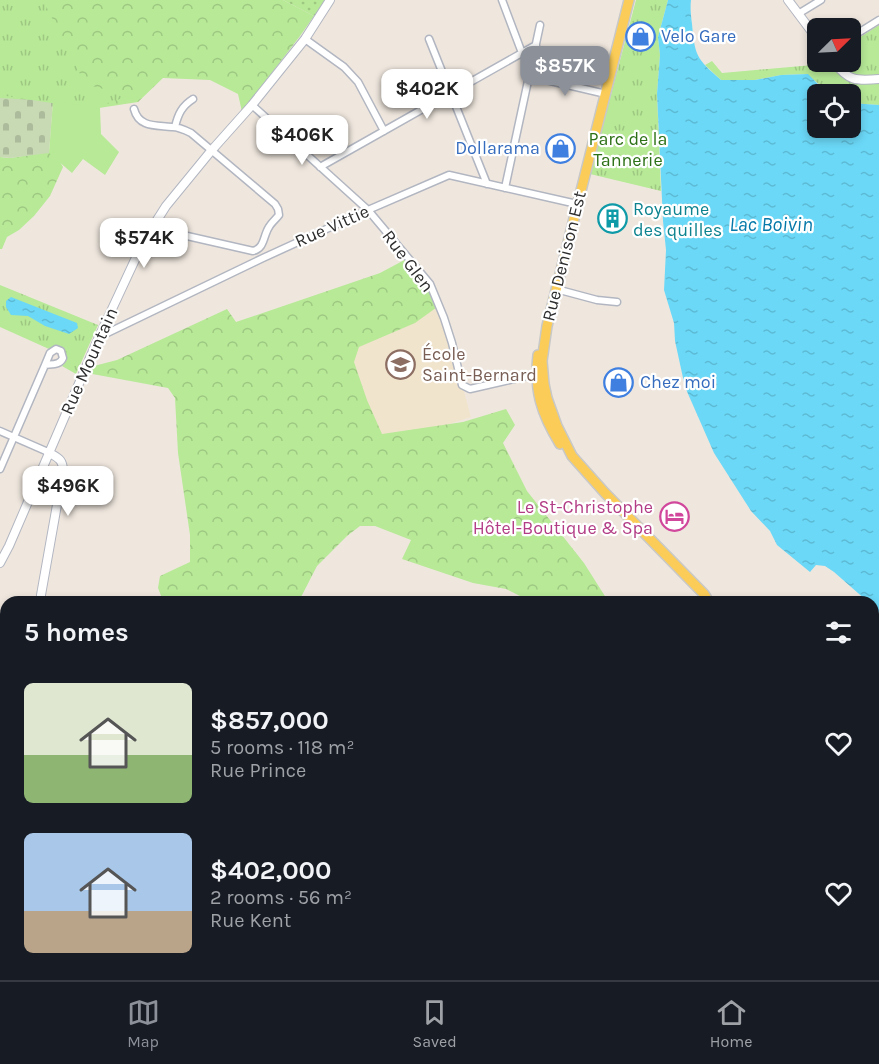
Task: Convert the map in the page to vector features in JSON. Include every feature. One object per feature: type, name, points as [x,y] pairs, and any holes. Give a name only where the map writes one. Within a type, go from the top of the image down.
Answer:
[{"type":"main road","name":"Rue Denison Est","points":[[627,0],[626,13],[606,94],[538,354],[538,397],[561,446],[705,596]]},
{"type":"street","name":"Rue Mountain","points":[[0,563],[99,337],[152,228],[166,206],[305,39],[330,0]]},
{"type":"street","points":[[502,0],[522,53]]},
{"type":"street","points":[[788,0],[807,26]]},
{"type":"street","points":[[798,14],[821,0]]},
{"type":"street","points":[[861,31],[879,20]]},
{"type":"street","points":[[505,188],[540,25]]},
{"type":"street","points":[[305,39],[344,67],[358,82],[384,131]]},
{"type":"street","points":[[429,39],[487,184]]},
{"type":"street","points":[[320,167],[536,45]]},
{"type":"street","points":[[842,72],[851,79],[860,81],[879,80]]},
{"type":"street","points":[[529,76],[606,94]]},
{"type":"street","points":[[175,127],[183,107],[193,99]]},
{"type":"street","name":"Rue Glen","points":[[252,105],[368,210],[430,284],[452,343],[462,385],[470,389],[539,373]]},
{"type":"street","points":[[134,109],[137,116],[146,124],[175,127],[191,133],[275,204],[279,215],[268,228],[262,245],[258,250],[253,251],[152,228]]},
{"type":"street","name":"Rue Vittie","points":[[99,337],[263,258],[449,175],[577,204]]},
{"type":"street","points":[[556,289],[597,300],[617,302]]},
{"type":"street","points":[[0,469],[45,365]]},
{"type":"street","points":[[0,431],[48,452],[59,458],[63,464],[41,596]]},
{"type":"shaded area","name":"École Saint-Bernard","points":[[430,284],[444,318],[471,417],[377,448],[332,327]]},
{"type":"green space","points":[[0,0],[283,0],[314,16],[242,112],[238,94],[210,80],[163,78],[138,102],[86,110],[0,101]]},
{"type":"green space","points":[[0,0],[43,0],[85,84],[129,96],[90,109],[0,95]]},
{"type":"green space","points":[[283,0],[328,0],[314,16]]},
{"type":"green space","name":"Parc de la Tannerie","points":[[636,0],[668,0],[658,37],[660,55],[657,94],[661,191],[590,174]]},
{"type":"green space","points":[[879,25],[879,105],[861,104],[861,84],[819,84],[807,74],[781,75],[755,80],[721,80],[705,65],[712,61],[722,73],[807,66],[807,72],[861,72],[861,37]]},
{"type":"green space","points":[[0,98],[53,101],[49,153],[10,158],[0,157]]},
{"type":"green space","points":[[53,101],[100,108],[101,134],[119,152],[105,175],[83,159],[72,173],[49,153]]},
{"type":"green space","points":[[54,151],[63,167],[50,196],[34,216],[19,230],[7,237],[0,249],[0,157],[10,158]]},
{"type":"green space","points":[[410,257],[440,305],[415,323],[359,347],[354,362],[382,434],[463,422],[506,409],[515,425],[503,443],[527,491],[584,563],[605,596],[520,596],[506,589],[473,583],[402,559],[411,540],[375,526],[360,526],[317,566],[302,596],[161,596],[158,588],[160,576],[190,562],[190,535],[178,453],[175,398],[168,388],[87,373],[90,367],[117,360],[227,309],[236,322],[380,273]]},
{"type":"green space","points":[[0,285],[98,325],[76,374],[62,366],[67,360],[66,353],[59,346],[49,349],[0,327]]},
{"type":"water","name":"Lac Boivin","points":[[668,0],[691,0],[693,35],[698,56],[721,80],[755,80],[781,75],[808,74],[818,84],[807,84],[807,138],[861,138],[861,104],[879,105],[879,596],[861,596],[825,566],[816,565],[810,572],[777,545],[770,531],[751,511],[714,453],[685,387],[675,341],[674,323],[664,290],[666,250],[657,94],[660,55],[658,37]]},
{"type":"water","points":[[11,297],[77,323],[78,328],[69,334],[45,326],[28,316],[11,315],[6,307],[6,301]]},
{"type":"place","name":"Velo Gare","points":[[640,36]]},
{"type":"place","name":"Dollarama","points":[[561,148]]},
{"type":"place","name":"Royaume des quilles","points":[[612,219]]},
{"type":"place","name":"École Saint-Bernard","points":[[401,364]]},
{"type":"place","name":"Chez moi","points":[[619,382]]},
{"type":"place","name":"Le St-Christophe Hôtel-Boutique & Spa","points":[[674,517]]}]
